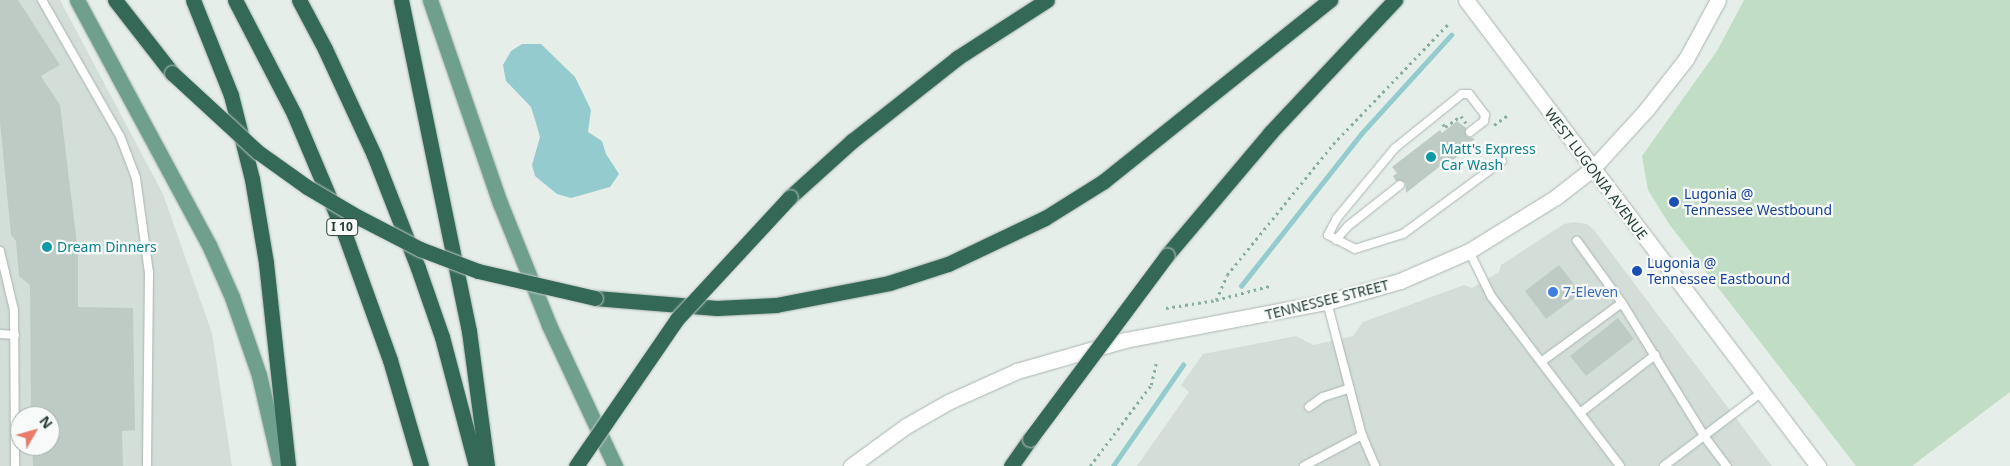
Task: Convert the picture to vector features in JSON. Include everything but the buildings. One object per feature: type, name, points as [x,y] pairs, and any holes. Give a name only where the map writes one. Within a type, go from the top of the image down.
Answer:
[{"type":"highway","points":[[115,0],[172,73],[258,152],[307,187],[358,217],[420,249],[478,271],[595,298],[717,308],[776,305],[889,283],[948,264],[1045,218],[1104,181],[1330,0]]},
{"type":"highway","points":[[193,0],[232,95],[252,179],[266,263],[288,466]]},
{"type":"highway","name":"I 10","points":[[235,0],[294,114],[346,235],[390,360],[421,466]]},
{"type":"highway","points":[[299,0],[325,48],[374,155],[418,268],[442,337],[476,466]]},
{"type":"highway","points":[[401,0],[469,331],[487,466]]},
{"type":"highway","points":[[576,466],[676,319],[790,197],[852,142],[957,58],[1046,0]]},
{"type":"highway","points":[[1011,466],[1167,254],[1270,133],[1396,0]]},
{"type":"main road","points":[[76,0],[209,245],[232,297],[259,375],[280,466]]},
{"type":"main road","points":[[430,0],[500,203],[549,325],[615,466]]},
{"type":"main road","name":"WEST LUGONIA AVENUE","points":[[1466,0],[1818,466]]},
{"type":"main road","name":"TENNESSEE STREET","points":[[851,466],[906,426],[948,402],[1017,371],[1125,340],[1327,302],[1409,278],[1469,251],[1556,198],[1592,169],[1646,110],[1686,59],[1718,0]]},
{"type":"lane","points":[[42,0],[120,136],[136,178],[149,273],[147,466]]},
{"type":"lane","points":[[1471,131],[1484,120],[1484,115],[1469,94],[1462,94],[1395,148],[1337,218],[1328,235],[1355,249],[1403,234],[1502,160]]},
{"type":"lane","points":[[1336,240],[1348,226],[1400,185]]},
{"type":"lane","points":[[1577,241],[1622,303],[1704,436],[1727,466]]},
{"type":"lane","points":[[0,251],[14,310],[15,466]]},
{"type":"lane","points":[[1469,251],[1491,296],[1620,466]]},
{"type":"lane","points":[[1327,302],[1362,434],[1375,466]]},
{"type":"lane","points":[[1541,362],[1622,303]]},
{"type":"lane","points":[[0,334],[14,335]]},
{"type":"lane","points":[[1580,413],[1655,355]]},
{"type":"lane","points":[[1309,407],[1323,397],[1350,388]]},
{"type":"lane","points":[[1664,466],[1761,392]]},
{"type":"lane","points":[[1304,466],[1362,434]]},
{"type":"path","points":[[1216,300],[1227,276],[1333,144],[1448,24]]},
{"type":"path","points":[[1493,126],[1509,114]]},
{"type":"path","points":[[1437,129],[1461,116],[1471,131]]},
{"type":"path","points":[[1166,308],[1216,300],[1269,286]]},
{"type":"path","points":[[1090,466],[1151,385],[1157,360]]},
{"type":"shaded area","points":[[0,0],[60,0],[163,194],[212,333],[232,466],[0,466]]},
{"type":"shaded area","points":[[1575,222],[1587,224],[1594,230],[1772,466],[1137,466],[1189,392],[1181,385],[1203,354],[1296,336],[1313,345],[1353,336],[1363,322],[1464,285],[1472,288],[1499,272],[1501,265],[1564,224]]},
{"type":"green space","points":[[1744,0],[2010,0],[2010,392],[1912,466],[1856,466],[1669,224],[1648,190],[1642,156],[1717,51]]},
{"type":"water","points":[[522,44],[541,44],[575,77],[591,110],[588,132],[602,141],[606,154],[619,174],[610,187],[571,198],[557,194],[535,176],[532,165],[540,137],[536,123],[531,107],[506,81],[503,65],[511,51]]},
{"type":"waterway","points":[[1241,286],[1361,134],[1451,35]]},
{"type":"waterway","points":[[1113,466],[1183,365]]},
{"type":"place","name":"Matt's Express Car Wash","points":[[1431,157]]},
{"type":"place","name":"Lugonia @ Tennessee Westbound","points":[[1674,202]]},
{"type":"place","name":"Dream Dinners","points":[[47,247]]},
{"type":"place","name":"Lugonia @ Tennessee Eastbound","points":[[1637,271]]},
{"type":"place","name":"7-Eleven","points":[[1553,292]]}]
